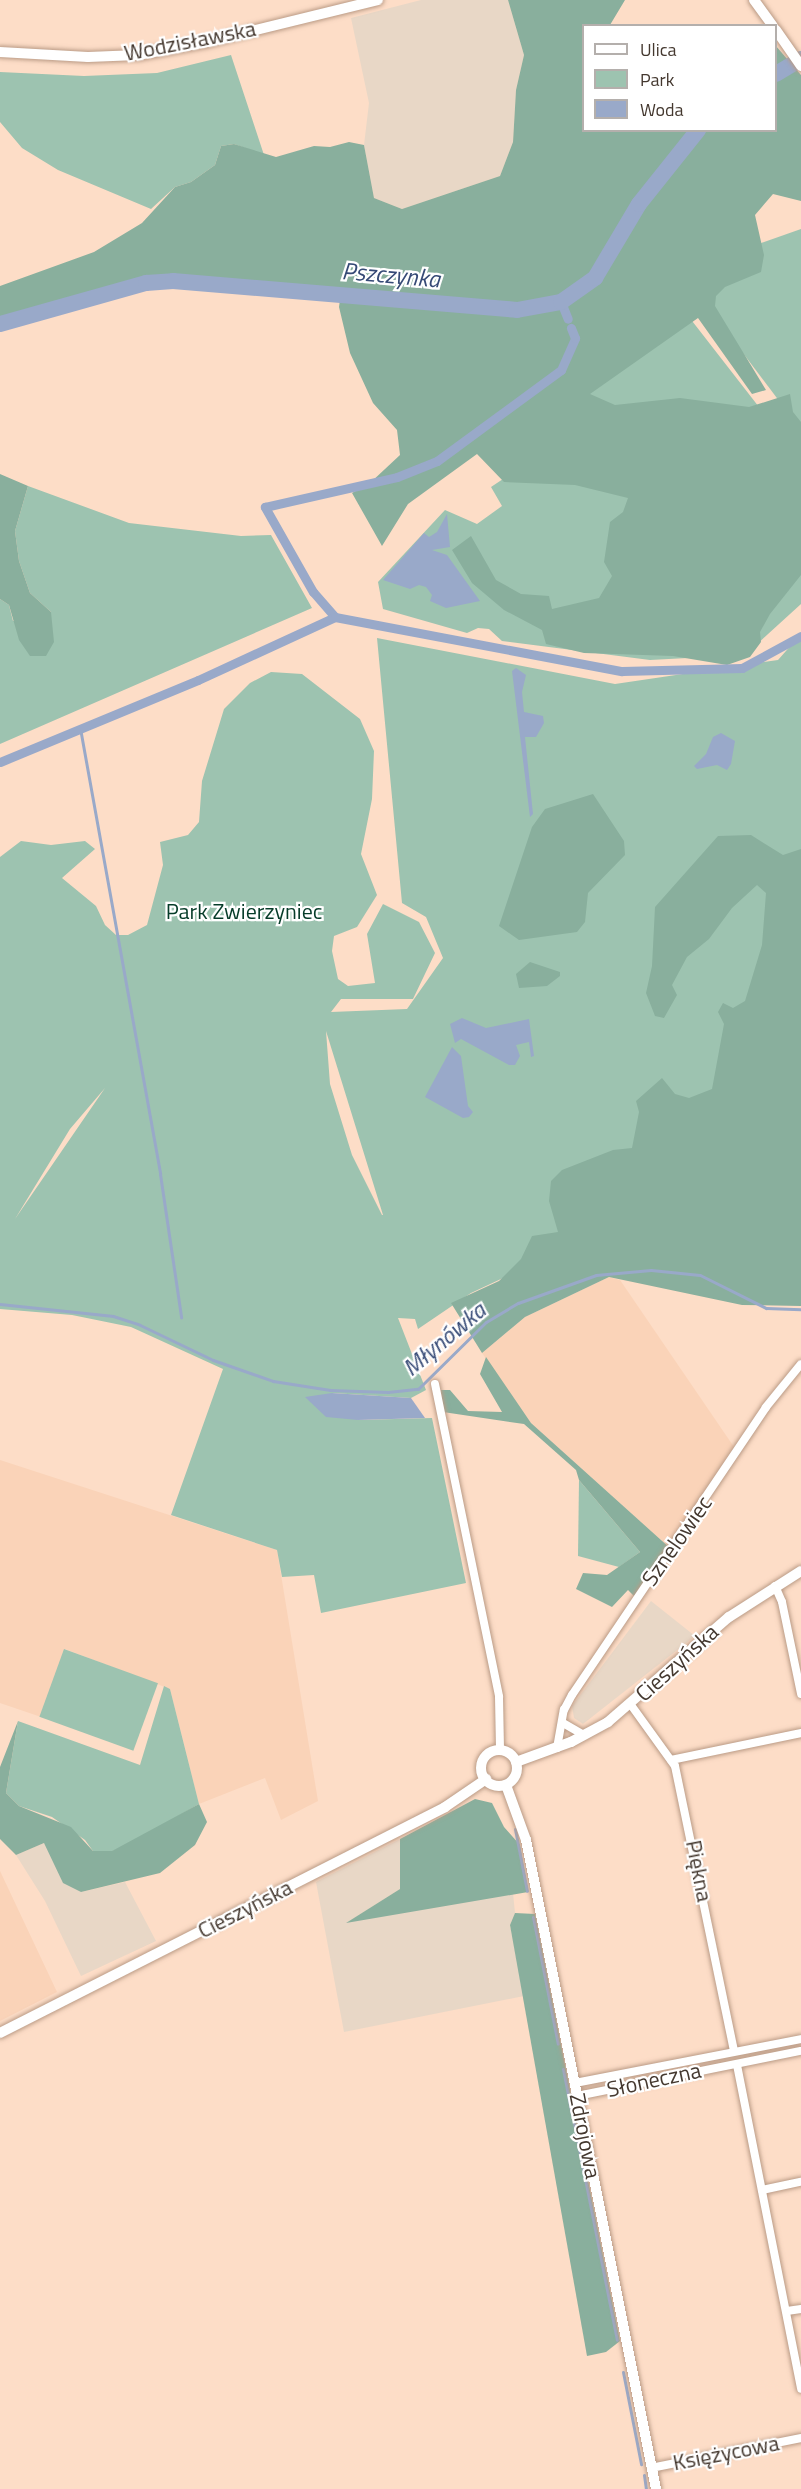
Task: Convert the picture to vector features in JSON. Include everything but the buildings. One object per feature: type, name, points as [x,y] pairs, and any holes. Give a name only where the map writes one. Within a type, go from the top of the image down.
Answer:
[{"type":"main road","name":"Wodzisławska","points":[[0,52],[88,57],[138,55],[207,42],[378,0]]},
{"type":"main road","points":[[754,0],[771,24]]},
{"type":"main road","points":[[777,31],[801,66]]},
{"type":"main road","name":"Cieszyńska","points":[[516,1762],[584,1735],[631,1705],[729,1617],[801,1571]]},
{"type":"main road","points":[[500,1750],[510,1754],[516,1762],[516,1774],[507,1785],[495,1785],[486,1779],[483,1760],[500,1750]]},
{"type":"main road","name":"Cieszyńska","points":[[0,2033],[445,1807],[486,1779]]},
{"type":"main road","name":"Zdrojowa","points":[[507,1785],[526,1840],[656,2489]]},
{"type":"street","name":"Sznelowiec","points":[[556,1748],[564,1710],[572,1695],[766,1407],[801,1364]]},
{"type":"street","points":[[435,1384],[498,1693],[500,1750]]},
{"type":"street","points":[[775,1586],[782,1602],[801,1694]]},
{"type":"street","name":"Piękna","points":[[631,1705],[671,1760],[687,1810],[734,2052]]},
{"type":"street","points":[[563,1723],[584,1735]]},
{"type":"street","points":[[671,1760],[801,1732]]},
{"type":"street","name":"Słoneczna","points":[[575,2082],[801,2039]]},
{"type":"street","name":"Słoneczna","points":[[577,2096],[801,2050]]},
{"type":"street","points":[[734,2052],[742,2056],[736,2064]]},
{"type":"street","points":[[734,2052],[801,2389]]},
{"type":"street","points":[[762,2190],[801,2182]]},
{"type":"street","points":[[787,2312],[801,2309]]},
{"type":"street","name":"Księżycowa","points":[[651,2468],[801,2438]]},
{"type":"shaded area","points":[[421,0],[508,0],[524,55],[516,90],[513,142],[500,176],[402,209],[374,198],[364,145],[369,103],[351,18]]},
{"type":"shaded area","points":[[609,1277],[620,1280],[734,1447],[671,1549],[531,1423],[482,1353],[525,1317]]},
{"type":"shaded area","points":[[0,1460],[277,1550],[318,1801],[281,1820],[265,1778],[199,1804],[170,1689],[65,1649],[44,1718],[0,1703]]},
{"type":"shaded area","points":[[651,1601],[695,1636],[583,1724],[574,1718],[572,1706]]},
{"type":"shaded area","points":[[400,1839],[400,1889],[348,1922],[513,1893],[515,1913],[510,1925],[524,1996],[344,2032],[316,1882]]},
{"type":"shaded area","points":[[44,1843],[81,1892],[125,1882],[156,1941],[81,1976],[45,1901],[16,1855]]},
{"type":"shaded area","points":[[0,1871],[57,1992],[0,2021]]},
{"type":"green space","points":[[508,0],[625,0],[611,24],[582,24],[582,132],[777,132],[777,47],[801,75],[801,201],[773,194],[755,215],[764,255],[761,272],[725,287],[716,296],[715,306],[766,390],[752,394],[698,318],[590,394],[615,405],[680,398],[749,407],[790,394],[793,412],[801,422],[801,575],[770,614],[760,632],[761,642],[750,657],[727,665],[673,656],[584,653],[546,644],[542,630],[504,610],[472,583],[452,550],[471,536],[496,580],[521,594],[549,596],[552,609],[599,598],[612,576],[604,562],[610,522],[623,512],[628,498],[575,485],[504,482],[477,454],[408,504],[382,546],[352,493],[370,483],[400,455],[397,430],[373,403],[350,353],[339,307],[341,292],[161,276],[0,321],[0,286],[94,252],[142,223],[175,187],[191,182],[215,165],[221,146],[234,144],[276,157],[314,146],[330,147],[349,142],[364,145],[374,198],[402,209],[500,176],[513,142],[516,90],[524,55]]},
{"type":"green space","points":[[231,55],[264,155],[234,144],[221,146],[215,165],[191,182],[175,187],[151,209],[58,170],[22,148],[0,122],[0,72],[84,76],[157,73]]},
{"type":"green space","points":[[801,229],[801,430],[694,288],[744,249]]},
{"type":"green space","points":[[633,284],[668,290],[801,461],[801,604],[756,645],[725,656],[650,660],[502,641],[489,629],[478,628],[467,633],[383,609],[378,582],[445,510],[477,524],[502,506],[491,487],[509,475]]},
{"type":"green space","points":[[0,474],[28,486],[15,531],[19,561],[30,593],[51,612],[54,642],[46,656],[30,656],[19,640],[9,605],[0,599]]},
{"type":"green space","points":[[28,486],[129,523],[241,536],[271,535],[312,608],[0,744],[0,599],[9,605],[13,621],[51,612],[30,593],[19,561],[15,531]]},
{"type":"green space","name":"Park Zwierzyniec","points":[[801,634],[801,880],[728,1079],[514,1273],[471,1293],[418,1329],[415,1319],[398,1318],[426,1390],[411,1398],[332,1393],[358,1420],[432,1418],[466,1583],[321,1613],[314,1575],[282,1577],[277,1550],[171,1515],[223,1369],[131,1327],[72,1315],[0,1309],[0,857],[21,841],[51,845],[85,841],[95,849],[62,878],[96,906],[105,925],[116,935],[128,935],[147,925],[163,865],[160,842],[188,835],[199,822],[202,781],[224,709],[250,683],[271,672],[302,674],[360,719],[374,751],[372,799],[361,854],[377,895],[357,927],[334,936],[332,951],[338,979],[348,986],[375,983],[367,934],[383,904],[419,922],[435,953],[413,999],[341,999],[331,1012],[407,1009],[443,958],[426,917],[402,903],[377,638],[615,684],[778,660]],"holes":[[[326,1031],[383,1215],[352,1155],[330,1084]],[[105,1088],[15,1219],[70,1129]]]},
{"type":"green space","points":[[593,794],[624,841],[625,855],[588,893],[585,922],[577,932],[519,940],[499,926],[532,827],[545,809]]},
{"type":"green space","points":[[751,835],[783,855],[801,849],[801,1306],[742,1305],[609,1277],[525,1317],[482,1353],[451,1303],[499,1281],[521,1259],[532,1236],[558,1232],[549,1201],[551,1181],[562,1170],[613,1150],[632,1148],[639,1112],[636,1101],[662,1078],[675,1094],[689,1098],[712,1089],[724,1024],[718,1012],[723,1003],[733,1008],[745,1001],[762,945],[766,893],[757,885],[732,908],[709,939],[687,957],[672,985],[677,995],[664,1018],[655,1016],[646,993],[652,966],[655,907],[718,836]]},
{"type":"green space","points":[[530,962],[560,972],[560,976],[547,986],[519,988],[516,974]]},
{"type":"green space","points":[[486,1357],[531,1423],[671,1549],[635,1597],[628,1590],[612,1607],[576,1589],[583,1573],[607,1575],[640,1552],[579,1480],[576,1470],[524,1424],[443,1412],[441,1390],[450,1390],[468,1411],[502,1412],[480,1374]]},
{"type":"green space","points":[[579,1480],[640,1552],[619,1567],[578,1556]]},
{"type":"green space","points":[[64,1649],[158,1683],[133,1751],[39,1717]]},
{"type":"green space","points":[[164,1686],[170,1689],[199,1804],[113,1851],[93,1851],[85,1840],[52,1817],[19,1806],[6,1793],[18,1721],[140,1765]]},
{"type":"green space","points":[[18,1721],[6,1793],[19,1806],[71,1827],[93,1851],[112,1851],[199,1804],[207,1822],[195,1845],[160,1873],[81,1892],[63,1883],[44,1843],[16,1855],[0,1839],[0,1767]]},
{"type":"green space","points":[[475,1799],[492,1803],[504,1827],[520,1845],[528,1892],[346,1923],[400,1889],[400,1839]]},
{"type":"green space","points":[[515,1913],[535,1914],[620,2341],[606,2352],[587,2356],[510,1925]]},
{"type":"water","points":[[447,514],[450,547],[432,550],[447,555],[480,601],[446,608],[430,601],[432,595],[426,587],[419,585],[410,589],[383,580],[424,533],[429,537],[437,532]]},
{"type":"water","points":[[516,668],[526,675],[522,692],[524,712],[543,716],[544,723],[536,737],[525,737],[533,814],[530,817],[512,671]]},
{"type":"water","points":[[721,733],[735,741],[731,764],[727,770],[717,765],[697,769],[694,766],[706,754],[713,737]]},
{"type":"water","points":[[462,1018],[486,1028],[529,1019],[534,1056],[531,1057],[529,1042],[516,1045],[520,1056],[515,1065],[509,1065],[461,1039],[455,1043],[450,1024]]},
{"type":"water","points":[[452,1047],[461,1056],[468,1106],[473,1112],[469,1117],[463,1118],[425,1097]]},
{"type":"water","points":[[332,1393],[411,1398],[425,1418],[358,1420],[326,1417],[305,1397]]},
{"type":"waterway","name":"Pszczynka","points":[[777,73],[801,59]]},
{"type":"waterway","name":"Pszczynka","points":[[0,324],[146,283],[173,281],[517,310],[561,302],[595,278],[639,204],[696,132]]},
{"type":"waterway","points":[[561,302],[568,319]]},
{"type":"waterway","points":[[335,617],[313,592],[265,507],[397,477],[437,461],[561,370],[575,338],[571,328]]},
{"type":"waterway","points":[[0,762],[198,680],[335,617],[622,671],[742,668],[801,636]]},
{"type":"waterway","points":[[80,728],[160,1174],[181,1317]]},
{"type":"waterway","name":"Młynówka","points":[[0,1304],[113,1316],[140,1325],[213,1360],[273,1381],[330,1390],[388,1392],[418,1389],[486,1322],[518,1303],[596,1275],[651,1270],[700,1275],[766,1308],[801,1309]]},
{"type":"waterway","points":[[515,1829],[527,1891]]},
{"type":"waterway","points":[[533,1917],[558,2044]]},
{"type":"waterway","points":[[563,2069],[572,2115]]},
{"type":"waterway","points":[[574,2123],[617,2340]]},
{"type":"waterway","points":[[623,2372],[641,2464]]},
{"type":"waterway","points":[[644,2475],[646,2489]]}]
